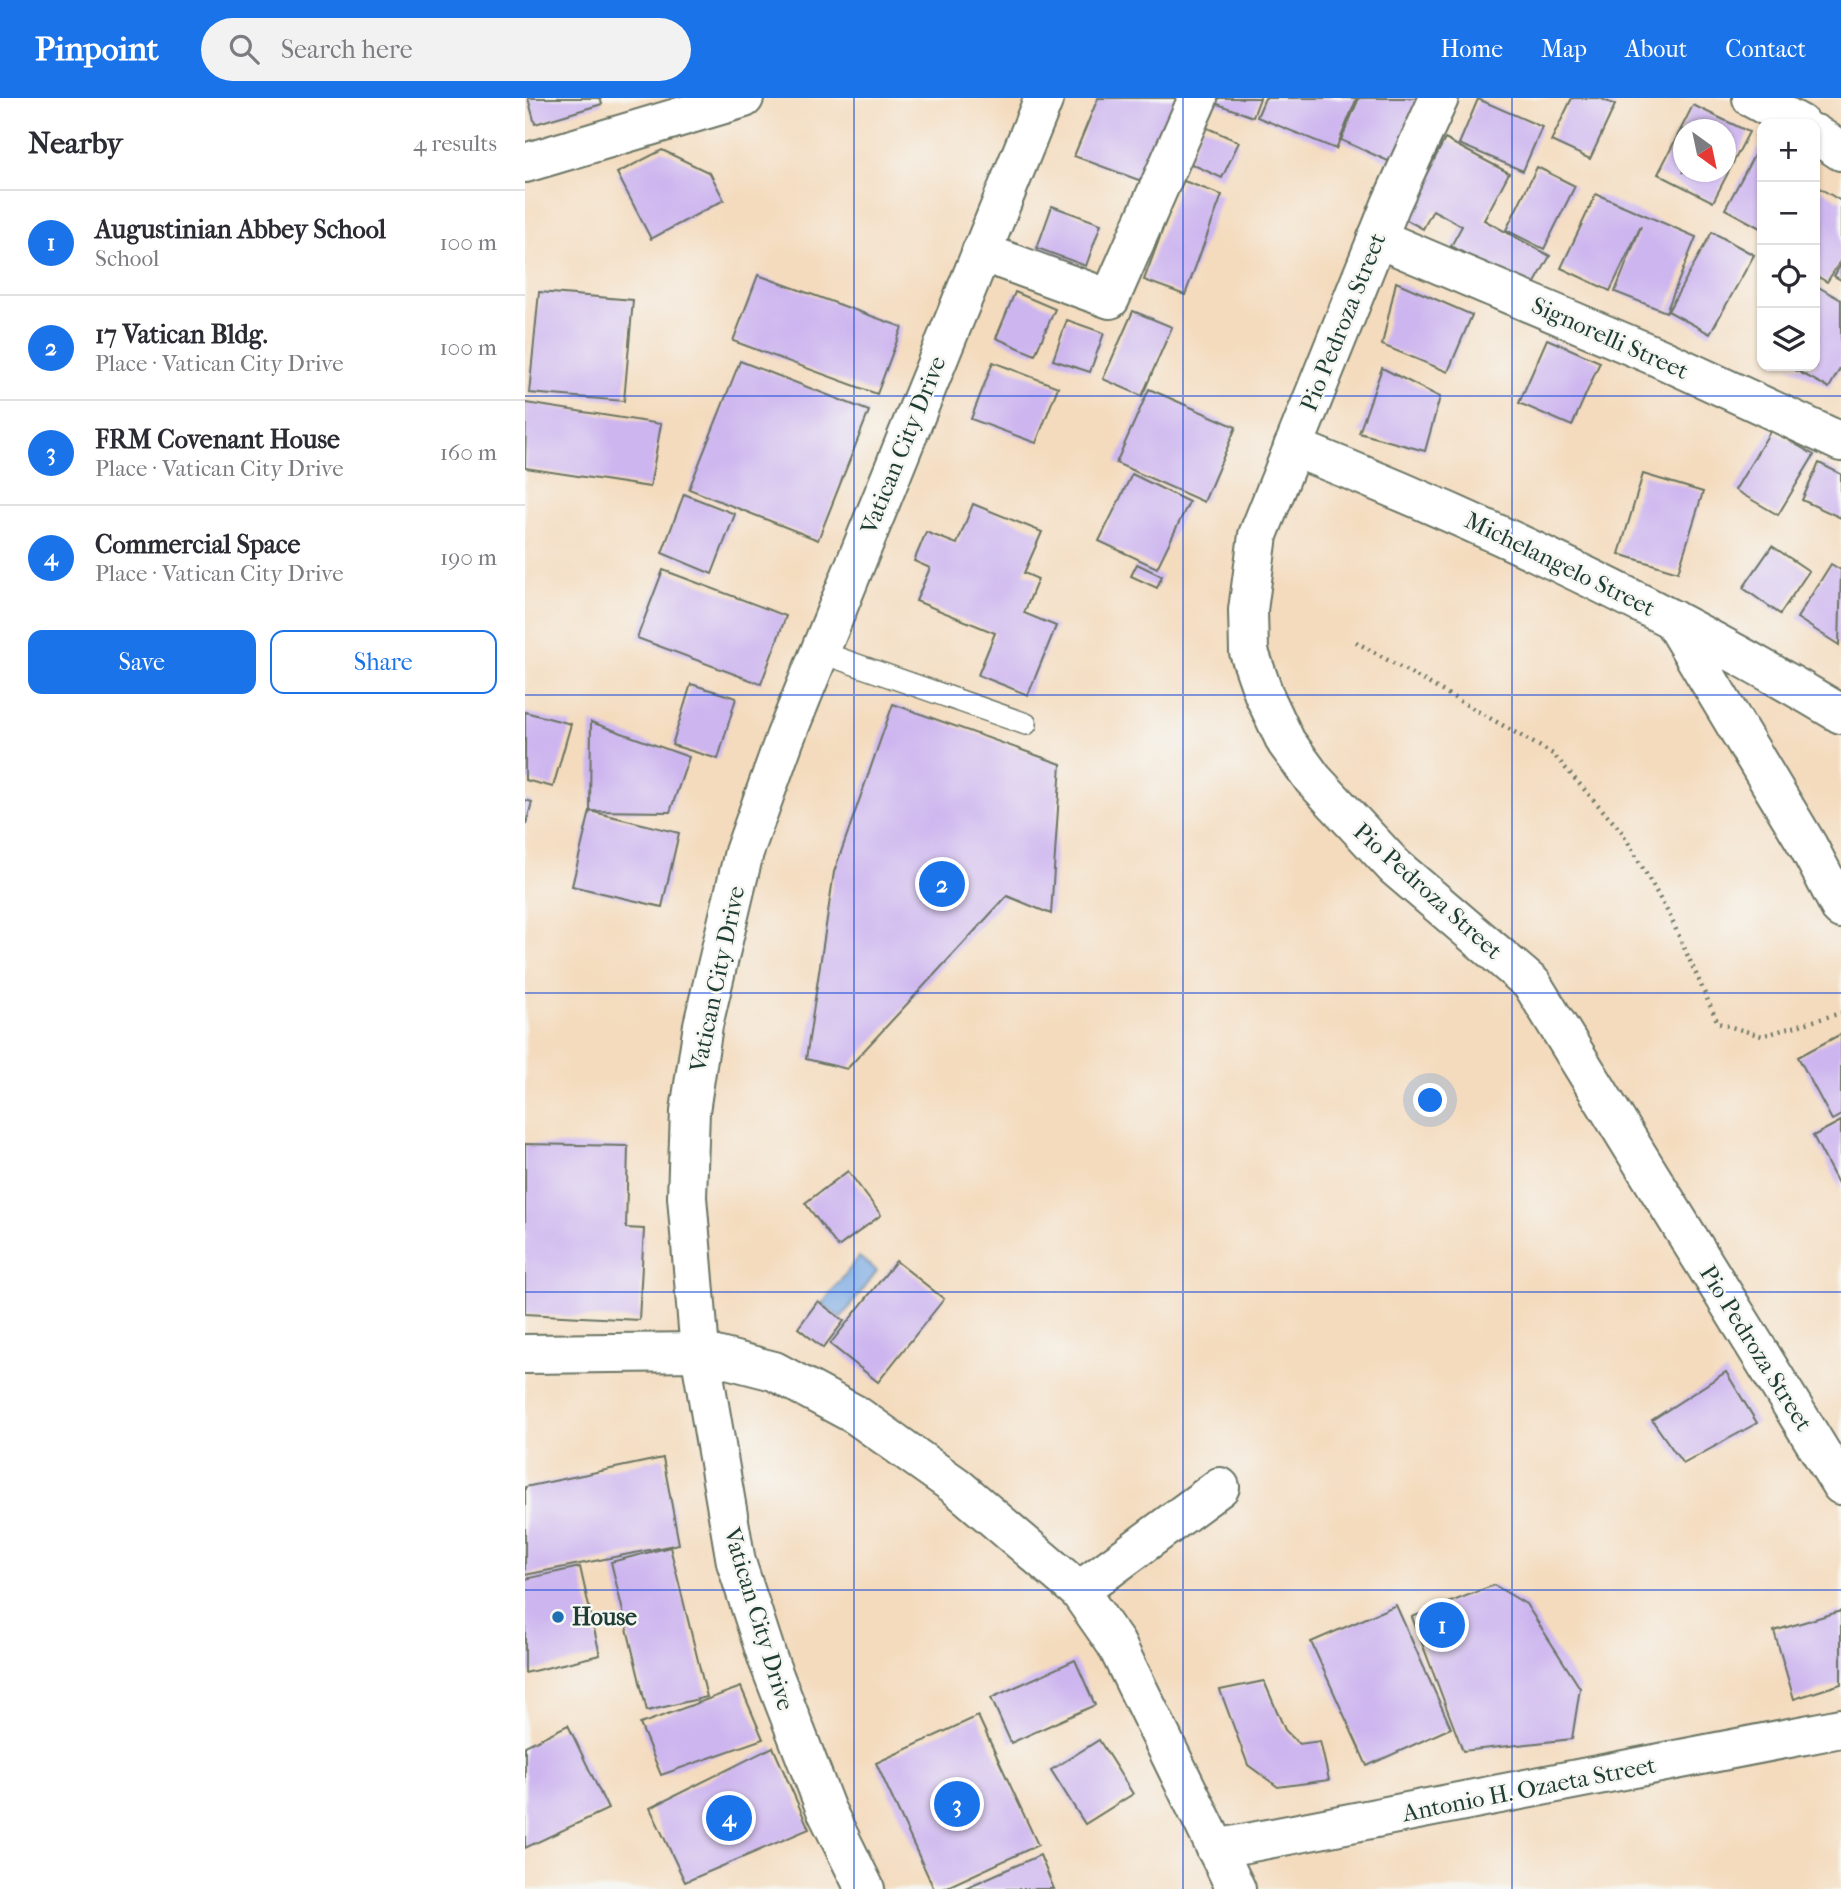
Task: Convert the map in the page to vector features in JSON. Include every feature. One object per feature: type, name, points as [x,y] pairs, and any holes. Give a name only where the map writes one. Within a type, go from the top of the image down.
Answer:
[{"type":"street","points":[[525,163],[744,98]]},
{"type":"street","name":"Vatican City Drive","points":[[865,1889],[821,1798],[768,1660],[736,1562],[700,1352],[687,1196],[690,1111],[703,1025],[744,852],[820,652],[1044,98]]},
{"type":"street","points":[[981,252],[1110,299],[1198,98]]},
{"type":"street","name":"Pio Pedroza Street","points":[[1439,98],[1377,237],[1258,535],[1248,610],[1249,652],[1264,695],[1286,742],[1313,779],[1395,867],[1532,984],[1841,1485]]},
{"type":"street","points":[[1752,98],[1791,119]]},
{"type":"street","points":[[1820,137],[1841,151]]},
{"type":"street","name":"Signorelli Street","points":[[1377,237],[1660,358],[1841,442]]},
{"type":"street","name":"Michelangelo Street","points":[[1293,447],[1433,503],[1671,618],[1808,846],[1841,909]]},
{"type":"street","points":[[1671,618],[1841,714]]},
{"type":"street","points":[[525,1354],[700,1352],[773,1371],[856,1415],[956,1486],[1079,1591],[1116,1644],[1236,1889]]},
{"type":"street","points":[[1079,1591],[1220,1487]]},
{"type":"street","name":"Antonio H. Ozaeta Street","points":[[1216,1849],[1841,1728]]},
{"type":"lane","points":[[820,652],[1026,724]]},
{"type":"path","points":[[1356,642],[1553,754],[1622,832],[1669,914],[1718,1023],[1762,1036],[1841,1013]]},
{"type":"water","points":[[859,1257],[877,1271],[841,1318],[822,1304]]},
{"type":"building","points":[[528,98],[600,98],[602,104],[535,124]]},
{"type":"building","points":[[1098,98],[1189,98],[1152,185],[1074,156]]},
{"type":"building","points":[[1210,98],[1260,98],[1253,117],[1209,101]]},
{"type":"building","points":[[1265,98],[1357,98],[1336,149],[1257,117]]},
{"type":"building","points":[[1359,98],[1426,98],[1397,165],[1341,140]]},
{"type":"building","points":[[1572,98],[1600,98],[1615,105],[1590,159],[1551,141]]},
{"type":"building","points":[[1478,99],[1542,127],[1523,171],[1459,144]]},
{"type":"building","points":[[1693,105],[1722,119],[1686,119]]},
{"type":"building","points":[[1203,126],[1239,142],[1222,178],[1187,162]]},
{"type":"building","points":[[1736,126],[1749,132],[1736,157]]},
{"type":"building","points":[[1445,139],[1509,173],[1484,220],[1550,256],[1531,290],[1451,246],[1462,226],[1433,210],[1423,229],[1403,218]]},
{"type":"building","points":[[1673,144],[1673,182],[1658,174]]},
{"type":"building","points":[[662,150],[710,173],[724,200],[651,239],[617,173]]},
{"type":"building","points":[[1757,150],[1757,226],[1725,209]]},
{"type":"building","points":[[1537,167],[1575,186],[1544,249],[1506,230]]},
{"type":"building","points":[[1181,180],[1222,195],[1185,295],[1144,280]]},
{"type":"building","points":[[1674,182],[1723,182],[1713,202]]},
{"type":"building","points":[[1820,188],[1841,201],[1841,260],[1827,282],[1820,278]]},
{"type":"building","points":[[1596,194],[1696,237],[1666,312],[1615,292],[1641,226],[1610,291],[1561,268]]},
{"type":"building","points":[[1052,206],[1101,224],[1086,266],[1037,248]]},
{"type":"building","points":[[1712,232],[1754,255],[1710,334],[1668,311]]},
{"type":"building","points":[[1841,264],[1841,280],[1834,276]]},
{"type":"building","points":[[758,275],[902,327],[877,394],[733,341]]},
{"type":"building","points":[[1396,282],[1472,315],[1448,372],[1382,345]]},
{"type":"building","points":[[1820,288],[1841,300],[1841,367],[1829,388],[1797,371],[1820,371]]},
{"type":"building","points":[[539,292],[633,300],[624,401],[529,393]]},
{"type":"building","points":[[1015,292],[1055,309],[1035,355],[996,338]]},
{"type":"building","points":[[1133,311],[1172,327],[1142,396],[1103,379]]},
{"type":"building","points":[[1067,320],[1104,333],[1090,372],[1053,360]]},
{"type":"building","points":[[1547,339],[1600,362],[1572,426],[1519,403]]},
{"type":"building","points":[[740,361],[869,411],[818,540],[689,489]]},
{"type":"building","points":[[993,362],[1058,387],[1036,443],[971,419]]},
{"type":"building","points":[[1382,368],[1440,397],[1425,451],[1359,433]]},
{"type":"building","points":[[1149,389],[1236,427],[1204,502],[1116,463]]},
{"type":"building","points":[[526,403],[661,424],[650,487],[525,468]]},
{"type":"building","points":[[1771,430],[1814,455],[1778,515],[1735,490]]},
{"type":"building","points":[[1819,463],[1841,474],[1841,518],[1802,500]]},
{"type":"building","points":[[1132,474],[1189,502],[1157,568],[1099,541]]},
{"type":"building","points":[[1643,474],[1703,492],[1678,572],[1619,554]]},
{"type":"building","points":[[684,494],[735,514],[712,574],[662,553]]},
{"type":"building","points":[[973,504],[1042,532],[1024,573],[1038,579],[1024,613],[1056,626],[1028,695],[978,675],[995,633],[916,601],[930,568],[914,561],[926,532],[957,544]]},
{"type":"building","points":[[1772,546],[1809,571],[1780,614],[1743,588]]},
{"type":"building","points":[[1137,564],[1162,576],[1157,588],[1131,576]]},
{"type":"building","points":[[1831,564],[1841,570],[1839,645],[1797,618]]},
{"type":"building","points":[[663,570],[786,616],[761,684],[637,638]]},
{"type":"building","points":[[691,684],[736,698],[718,759],[672,745]]},
{"type":"building","points":[[893,704],[1061,764],[1051,914],[1007,896],[847,1069],[806,1059],[834,872]]},
{"type":"building","points":[[525,712],[571,724],[553,787],[525,780]]},
{"type":"building","points":[[591,722],[689,757],[670,812],[590,811]]},
{"type":"building","points":[[525,800],[532,802],[526,824],[525,824]]},
{"type":"building","points":[[590,811],[679,833],[662,907],[572,886]]},
{"type":"building","points":[[1841,1034],[1841,1115],[1832,1120],[1798,1057]]},
{"type":"building","points":[[1841,1121],[1841,1189],[1813,1136]]},
{"type":"building","points":[[525,1144],[628,1146],[626,1228],[644,1229],[639,1320],[525,1314]]},
{"type":"building","points":[[848,1171],[881,1215],[838,1247],[805,1203]]},
{"type":"building","points":[[896,1261],[944,1299],[878,1382],[830,1344]]},
{"type":"building","points":[[818,1301],[844,1321],[823,1348],[798,1328]]},
{"type":"building","points":[[1726,1372],[1757,1423],[1683,1464],[1652,1420]]},
{"type":"building","points":[[663,1458],[679,1544],[525,1575],[525,1487]]},
{"type":"building","points":[[670,1547],[707,1697],[647,1711],[611,1562]]},
{"type":"building","name":"House","points":[[580,1567],[600,1655],[525,1673],[525,1579]]},
{"type":"building","points":[[1494,1585],[1526,1604],[1580,1688],[1572,1739],[1463,1751],[1412,1617]]},
{"type":"building","points":[[1396,1605],[1451,1728],[1367,1766],[1311,1642]]},
{"type":"building","points":[[1841,1611],[1841,1684],[1794,1699],[1774,1631]]},
{"type":"building","points":[[1075,1660],[1095,1705],[1011,1743],[991,1698]]},
{"type":"building","points":[[1264,1681],[1285,1730],[1299,1744],[1320,1741],[1329,1780],[1278,1787],[1248,1765],[1220,1690]]},
{"type":"building","points":[[741,1687],[763,1739],[661,1775],[640,1724]]},
{"type":"building","points":[[978,1716],[1038,1845],[943,1889],[934,1889],[876,1763]]},
{"type":"building","points":[[568,1725],[608,1809],[525,1848],[525,1746]]},
{"type":"building","points":[[1099,1740],[1133,1794],[1085,1824],[1051,1770]]},
{"type":"building","points":[[773,1747],[809,1829],[685,1882],[650,1808]]},
{"type":"building","points":[[1040,1855],[1054,1889],[963,1889]]},
{"type":"place","name":"17 Vatican Bldg.","points":[[942,884]]},
{"type":"place","name":"House","points":[[558,1617]]},
{"type":"place","name":"Augustinian Abbey School","points":[[1442,1625]]},
{"type":"place","name":"FRM Covenant House","points":[[957,1804]]},
{"type":"place","name":"Commercial Space","points":[[729,1818]]}]
